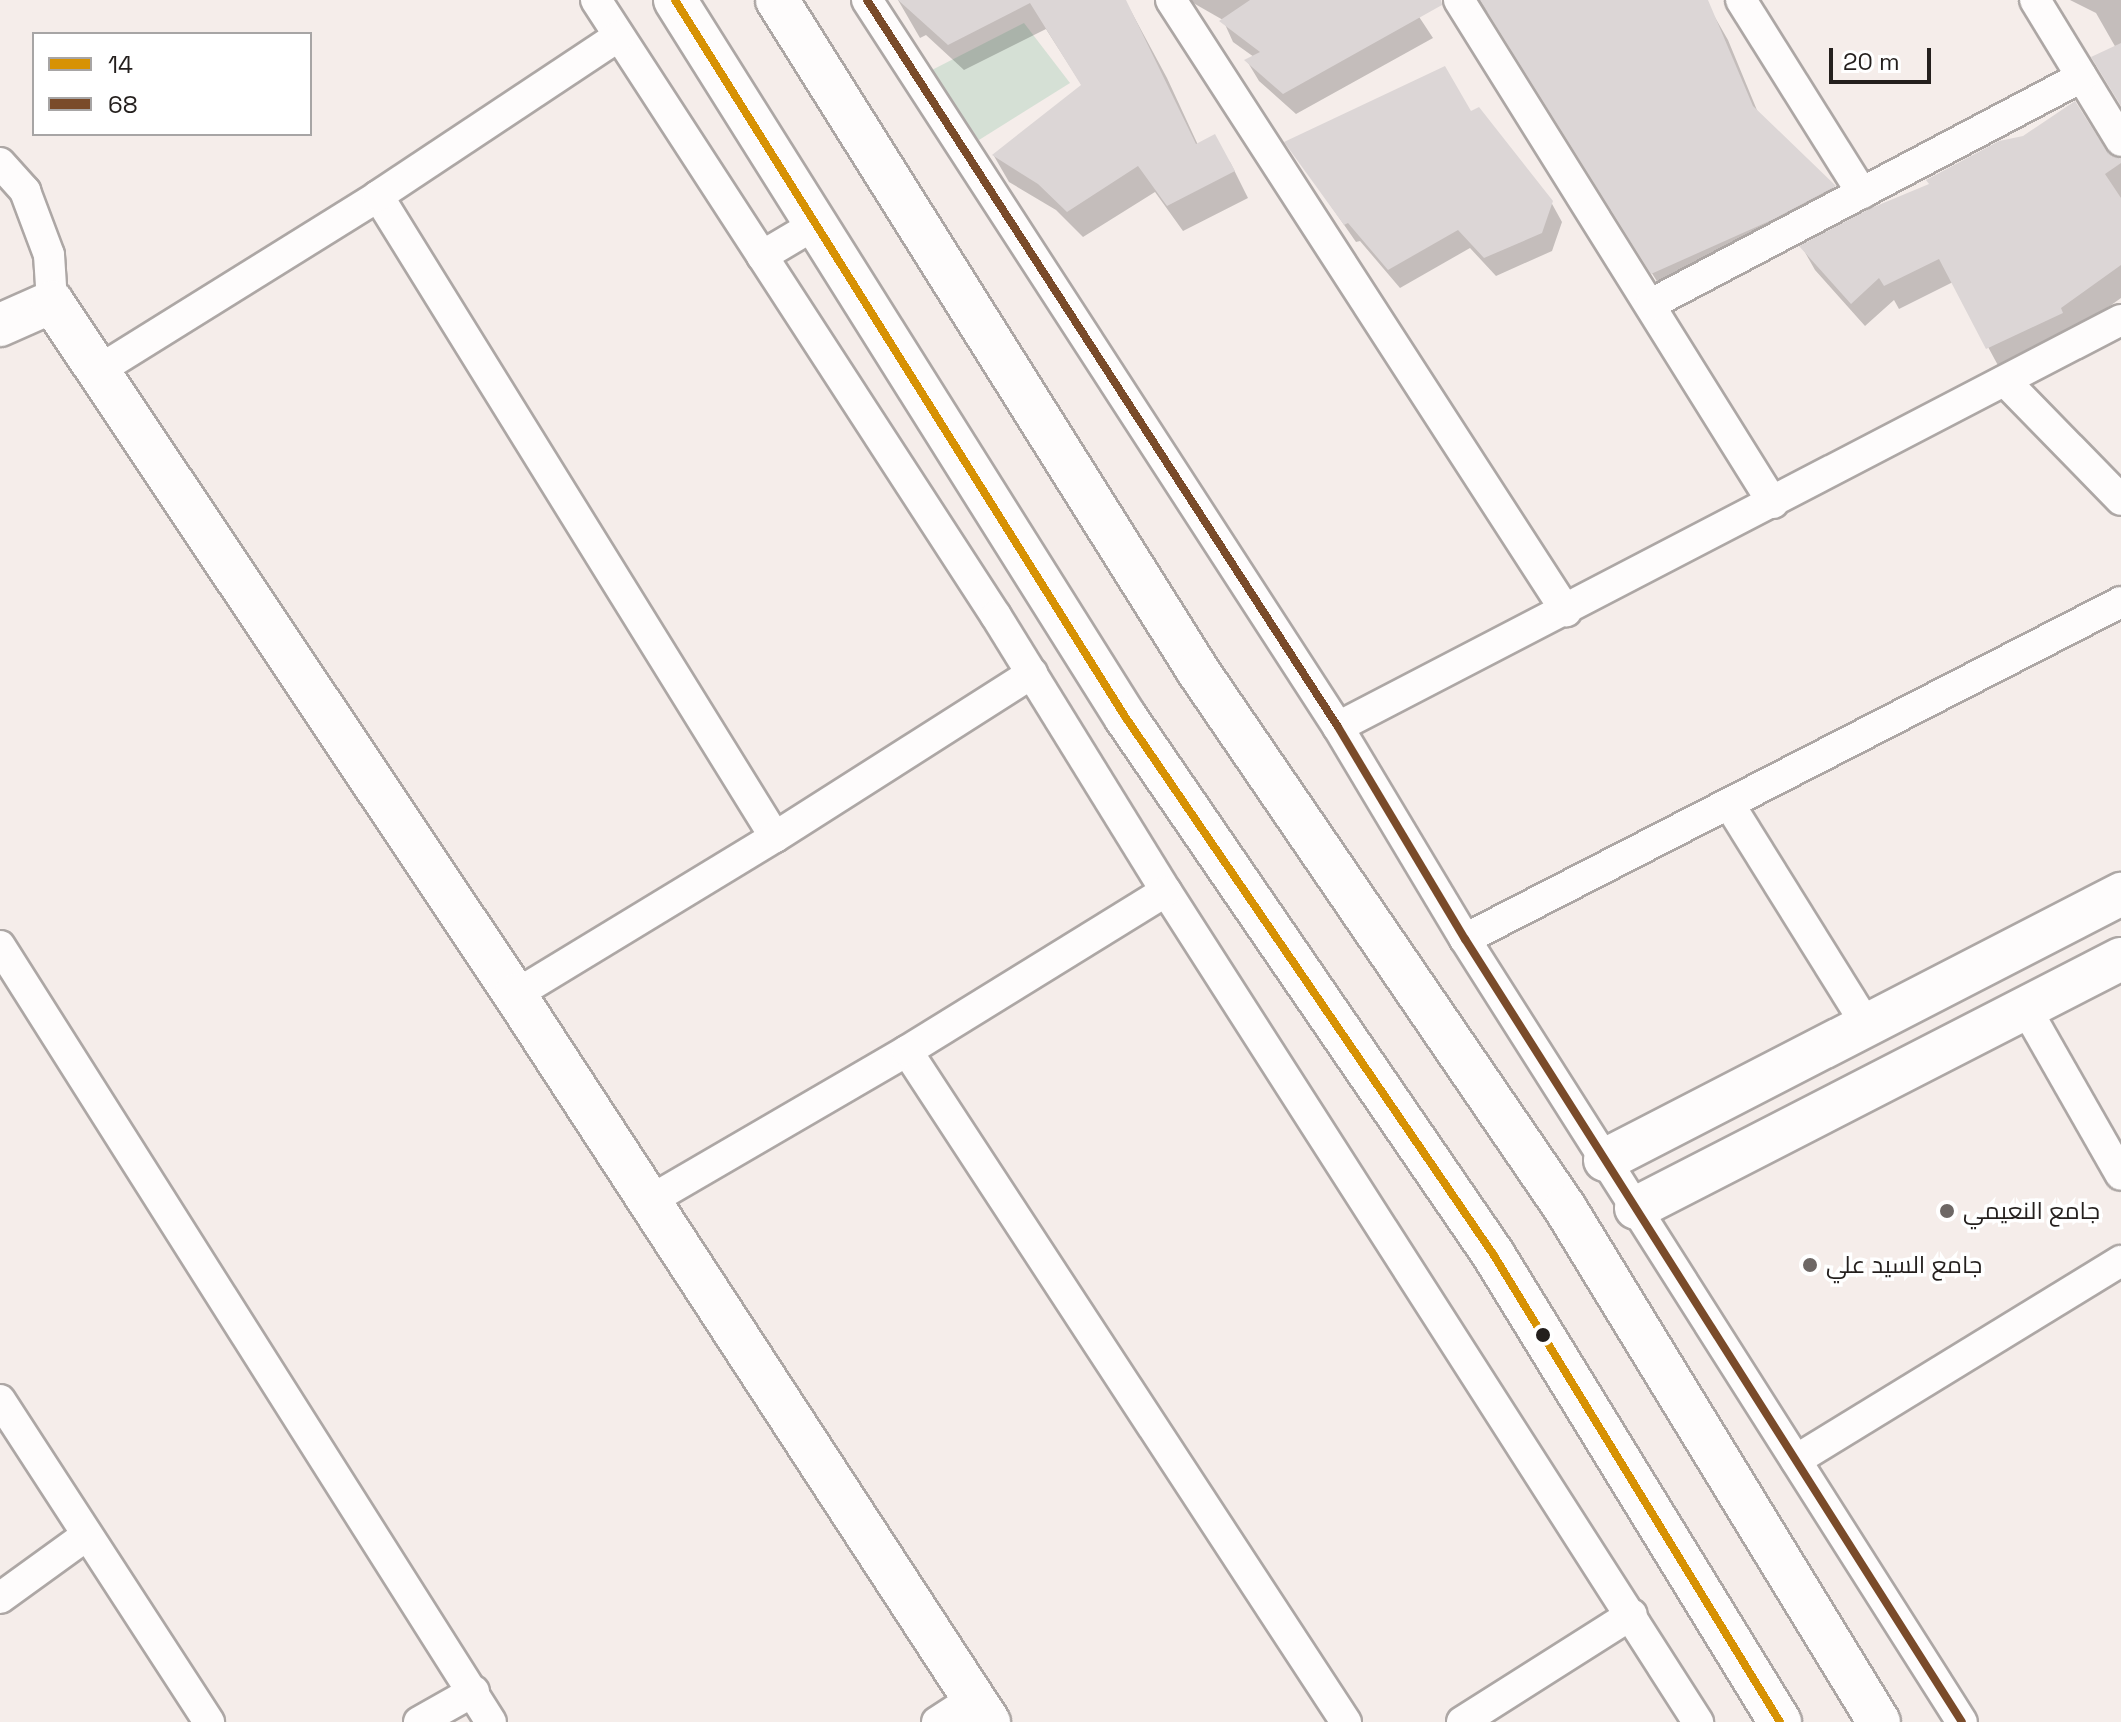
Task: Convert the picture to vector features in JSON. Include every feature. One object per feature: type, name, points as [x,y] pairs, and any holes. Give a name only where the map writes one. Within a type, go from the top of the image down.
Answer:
[{"type":"main road","points":[[675,0],[1126,718],[1493,1254],[1780,1722]]},
{"type":"main road","points":[[777,0],[1198,671],[1565,1208],[1879,1722]]},
{"type":"main road","points":[[0,325],[52,302],[651,1200],[982,1710]]},
{"type":"main road","points":[[1605,1160],[2121,894]]},
{"type":"main road","points":[[1636,1208],[2121,959]]},
{"type":"street","points":[[596,0],[1032,673],[1166,891],[1632,1614],[1698,1722]]},
{"type":"street","points":[[867,0],[1338,727],[1465,939],[1962,1722]]},
{"type":"street","points":[[1171,0],[1566,611]]},
{"type":"street","points":[[1459,0],[1773,503]]},
{"type":"street","points":[[1741,0],[1862,193]]},
{"type":"street","points":[[2035,0],[2121,141]]},
{"type":"street","points":[[99,370],[378,196],[619,36]]},
{"type":"street","points":[[1651,304],[2082,77]]},
{"type":"street","points":[[0,163],[25,191],[35,217],[49,255],[52,302]]},
{"type":"street","points":[[378,196],[775,837]]},
{"type":"street","points":[[762,256],[816,224]]},
{"type":"street","points":[[1338,727],[2121,320]]},
{"type":"street","points":[[2005,381],[2121,500]]},
{"type":"street","points":[[1465,939],[2121,602]]},
{"type":"street","points":[[515,995],[775,837],[1032,673]]},
{"type":"street","points":[[1729,804],[1866,1024]]},
{"type":"street","points":[[651,1200],[907,1051],[1166,891]]},
{"type":"street","points":[[0,946],[491,1722]]},
{"type":"street","points":[[2025,1007],[2121,1175]]},
{"type":"street","points":[[907,1051],[1346,1722]]},
{"type":"street","points":[[1796,1460],[2121,1261]]},
{"type":"street","points":[[0,1400],[209,1722]]},
{"type":"street","points":[[0,1598],[87,1535]]},
{"type":"street","points":[[1462,1722],[1632,1614]]},
{"type":"street","points":[[419,1722],[474,1691]]},
{"type":"street","points":[[937,1722],[982,1710]]},
{"type":"shaded area","points":[[1024,23],[1070,83],[979,140],[928,72]]},
{"type":"building","points":[[898,0],[1126,0],[1196,144],[1215,134],[1235,171],[1167,206],[1138,166],[1067,212],[1038,184],[992,155],[1081,85],[1030,3],[948,45]]},
{"type":"building","points":[[1250,0],[1441,0],[1442,5],[1283,94],[1244,60],[1260,52],[1219,21]]},
{"type":"building","points":[[1480,0],[1708,0],[1753,106],[1836,186],[1774,219],[1651,274]]},
{"type":"building","points":[[2121,43],[2121,106],[2091,57]]},
{"type":"building","points":[[1445,66],[1471,111],[1479,107],[1553,201],[1542,233],[1484,258],[1458,230],[1388,270],[1348,223],[1344,225],[1284,142]]},
{"type":"building","points":[[2075,101],[2106,150],[2121,159],[2121,163],[2105,174],[2121,198],[2121,265],[2061,308],[2063,313],[1986,349],[1939,259],[1884,286],[1879,278],[1851,304],[1799,246],[1869,209],[1929,184],[1926,180],[1999,141],[2023,136]]},
{"type":"transit line","name":"14","points":[[675,0],[1126,718],[1493,1254],[1780,1722]]},
{"type":"transit line","name":"68","points":[[867,0],[1338,727],[1465,939],[1962,1722]]},
{"type":"place","name":"جامع النعيمي","points":[[1947,1211]]},
{"type":"place","name":"جامع السيد علي","points":[[1810,1265]]}]
